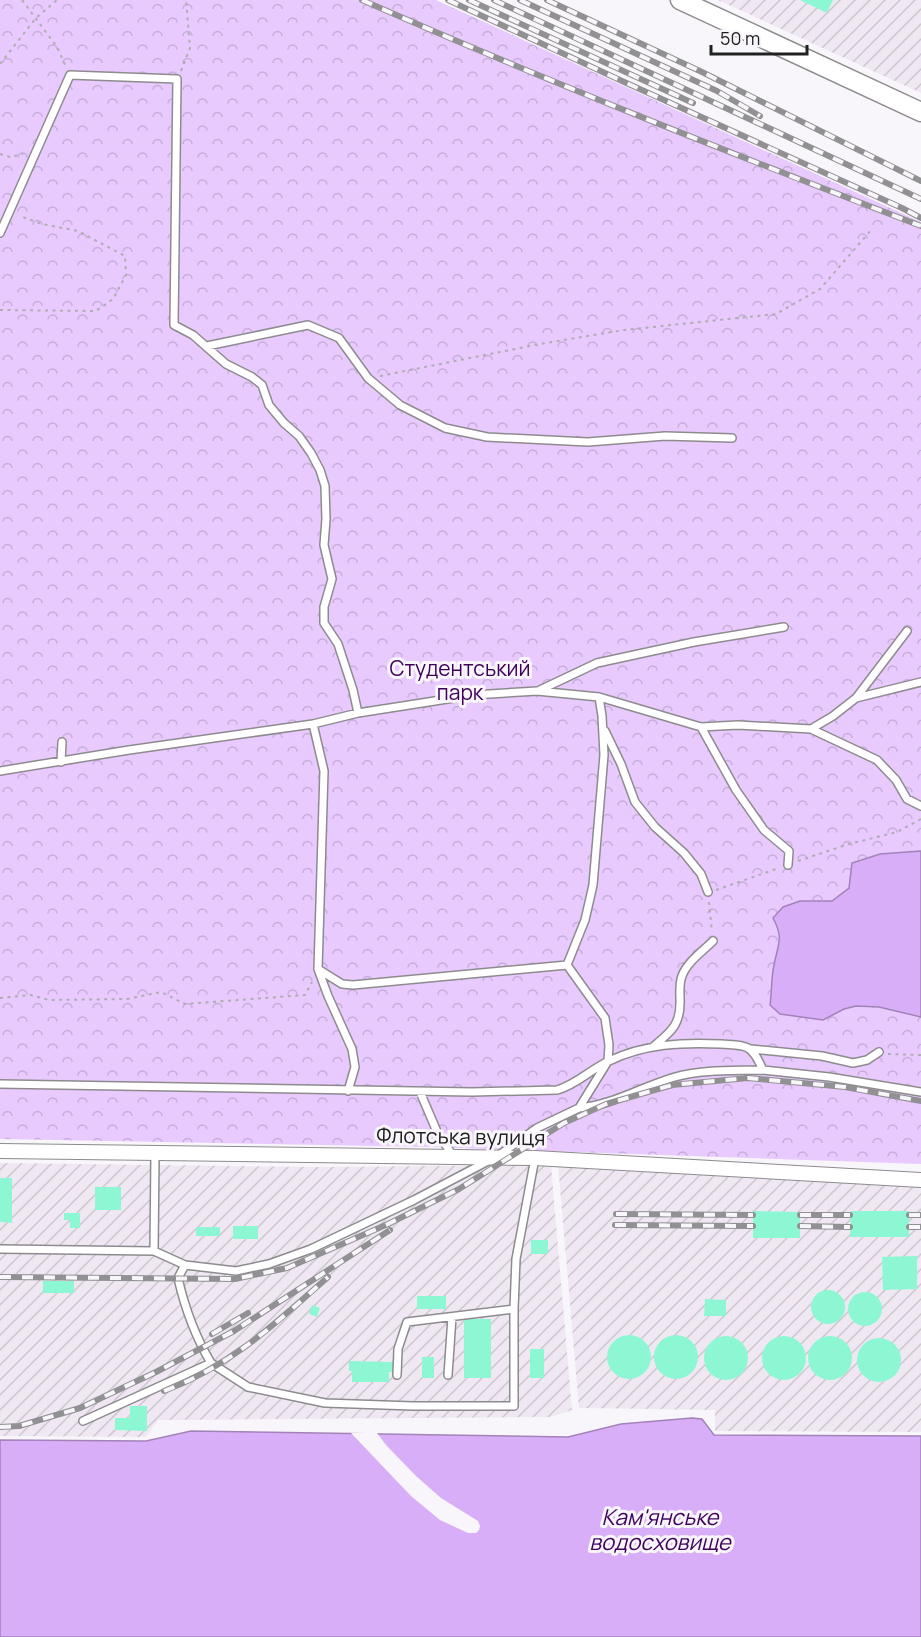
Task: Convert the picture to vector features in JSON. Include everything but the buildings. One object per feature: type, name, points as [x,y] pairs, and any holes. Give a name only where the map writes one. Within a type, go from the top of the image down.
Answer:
[{"type":"street","points":[[680,0],[921,112]]},
{"type":"street","name":"Флотська вулиця","points":[[0,1151],[535,1158],[921,1180]]},
{"type":"lane","points":[[0,233],[70,75],[177,79],[174,325],[193,335],[226,364],[252,377],[262,385],[269,405],[299,436],[320,470],[325,486],[324,545],[333,579],[324,607],[324,623],[338,644],[354,690],[358,713]]},
{"type":"lane","points":[[207,346],[308,325],[339,338],[368,378],[400,405],[445,428],[487,437],[588,442],[665,436],[732,438]]},
{"type":"lane","points":[[537,691],[597,663],[694,642],[784,627]]},
{"type":"lane","points":[[811,729],[856,698],[907,631]]},
{"type":"lane","points":[[856,698],[921,682]]},
{"type":"lane","points":[[0,771],[313,724],[358,713],[473,695],[537,691],[599,697],[701,727],[738,725],[811,729],[877,760],[896,780],[907,799],[921,806]]},
{"type":"lane","points":[[567,965],[585,920],[593,885],[604,755],[599,697]]},
{"type":"lane","points":[[313,724],[324,771],[318,969],[352,1049],[355,1067],[348,1091]]},
{"type":"lane","points":[[603,726],[621,764],[635,802],[656,827],[684,853],[701,874],[708,892]]},
{"type":"lane","points":[[701,727],[736,790],[764,830],[789,851],[788,865]]},
{"type":"lane","points":[[61,762],[62,742]]},
{"type":"lane","points":[[652,1048],[670,1032],[679,1020],[682,976],[689,964],[713,941]]},
{"type":"lane","points":[[318,969],[342,984],[352,985],[567,965]]},
{"type":"lane","points":[[567,965],[605,1018],[609,1046],[608,1061],[579,1108]]},
{"type":"lane","points":[[0,1084],[420,1092],[557,1090],[567,1088],[608,1061],[632,1052],[666,1045],[742,1046],[751,1049],[822,1056],[853,1063],[867,1060],[879,1052]]},
{"type":"lane","points":[[751,1049],[763,1070]]},
{"type":"lane","points":[[0,1249],[154,1251],[185,1265],[236,1270],[269,1264],[311,1249],[495,1158],[537,1128],[579,1108],[595,1107],[676,1076],[718,1071],[763,1070],[830,1077],[921,1092]]},
{"type":"lane","points":[[420,1092],[438,1134],[454,1157]]},
{"type":"lane","points":[[154,1251],[155,1154]]},
{"type":"lane","points":[[185,1265],[178,1278],[184,1305],[195,1335],[211,1364],[248,1387],[325,1403],[514,1406],[516,1259],[535,1158]]},
{"type":"lane","points":[[397,1375],[398,1348],[407,1322],[514,1309]]},
{"type":"lane","points":[[448,1375],[452,1317]]},
{"type":"lane","points":[[83,1421],[211,1364]]},
{"type":"path","points":[[22,0],[57,47],[70,75]]},
{"type":"path","points":[[0,64],[36,18],[57,0]]},
{"type":"path","points":[[177,79],[190,48],[186,0]]},
{"type":"path","points":[[0,154],[10,157],[38,151]]},
{"type":"path","points":[[0,310],[96,311],[113,299],[126,275],[125,256],[78,231],[21,217],[10,208]]},
{"type":"path","points":[[368,378],[624,330],[776,314],[820,289],[872,229]]},
{"type":"path","points":[[0,998],[32,995],[49,1000],[127,999],[161,992],[185,1004],[305,995],[318,969]]},
{"type":"path","points":[[879,1052],[898,1056],[921,1055]]},
{"type":"shaded area","points":[[718,0],[921,0],[921,93]]},
{"type":"shaded area","points":[[0,1163],[320,1167],[551,1165],[572,1410],[551,1417],[158,1420],[146,1437],[0,1436]]},
{"type":"shaded area","points":[[558,1165],[921,1184],[921,1432],[715,1431],[715,1410],[579,1408]]},
{"type":"green space","name":"Студентський парк","points":[[0,0],[436,0],[921,222],[921,1164],[430,1147],[0,1139]]},
{"type":"water","points":[[921,851],[921,1017],[879,1007],[856,1006],[844,1009],[823,1020],[780,1014],[770,1005],[773,970],[779,941],[773,918],[783,907],[800,901],[832,901],[849,888],[852,863],[880,854]]},
{"type":"water","name":"Кам'янське водосховище","points":[[702,1419],[714,1435],[921,1436],[921,1637],[0,1637],[0,1440],[146,1441],[191,1431],[568,1437],[621,1424]]},
{"type":"pier","points":[[351,1433],[377,1433],[416,1476],[441,1498],[478,1521],[479,1530],[476,1533],[468,1533],[440,1520],[411,1496]]},
{"type":"railway","points":[[362,0],[640,116],[921,226]]},
{"type":"railway","points":[[448,0],[921,218]]},
{"type":"railway","points":[[469,0],[693,103]]},
{"type":"railway","points":[[494,0],[921,199]]},
{"type":"railway","points":[[520,0],[717,91],[760,116]]},
{"type":"railway","points":[[547,0],[702,72],[921,181]]},
{"type":"railway","points":[[0,1277],[235,1279],[287,1268],[388,1224],[459,1189],[564,1123],[606,1104],[672,1085],[748,1078],[845,1087],[921,1101]]},
{"type":"railway","points":[[616,1214],[753,1215]]},
{"type":"railway","points":[[800,1215],[850,1215]]},
{"type":"railway","points":[[909,1215],[921,1215]]},
{"type":"railway","points":[[615,1225],[753,1226]]},
{"type":"railway","points":[[800,1226],[850,1227]]},
{"type":"railway","points":[[909,1227],[921,1227]]},
{"type":"railway","points":[[0,1427],[19,1426],[80,1408],[156,1372],[234,1331],[390,1230]]},
{"type":"railway","points":[[164,1391],[188,1381],[232,1356],[271,1327],[328,1277]]},
{"type":"railway","points":[[212,1334],[248,1313]]}]
